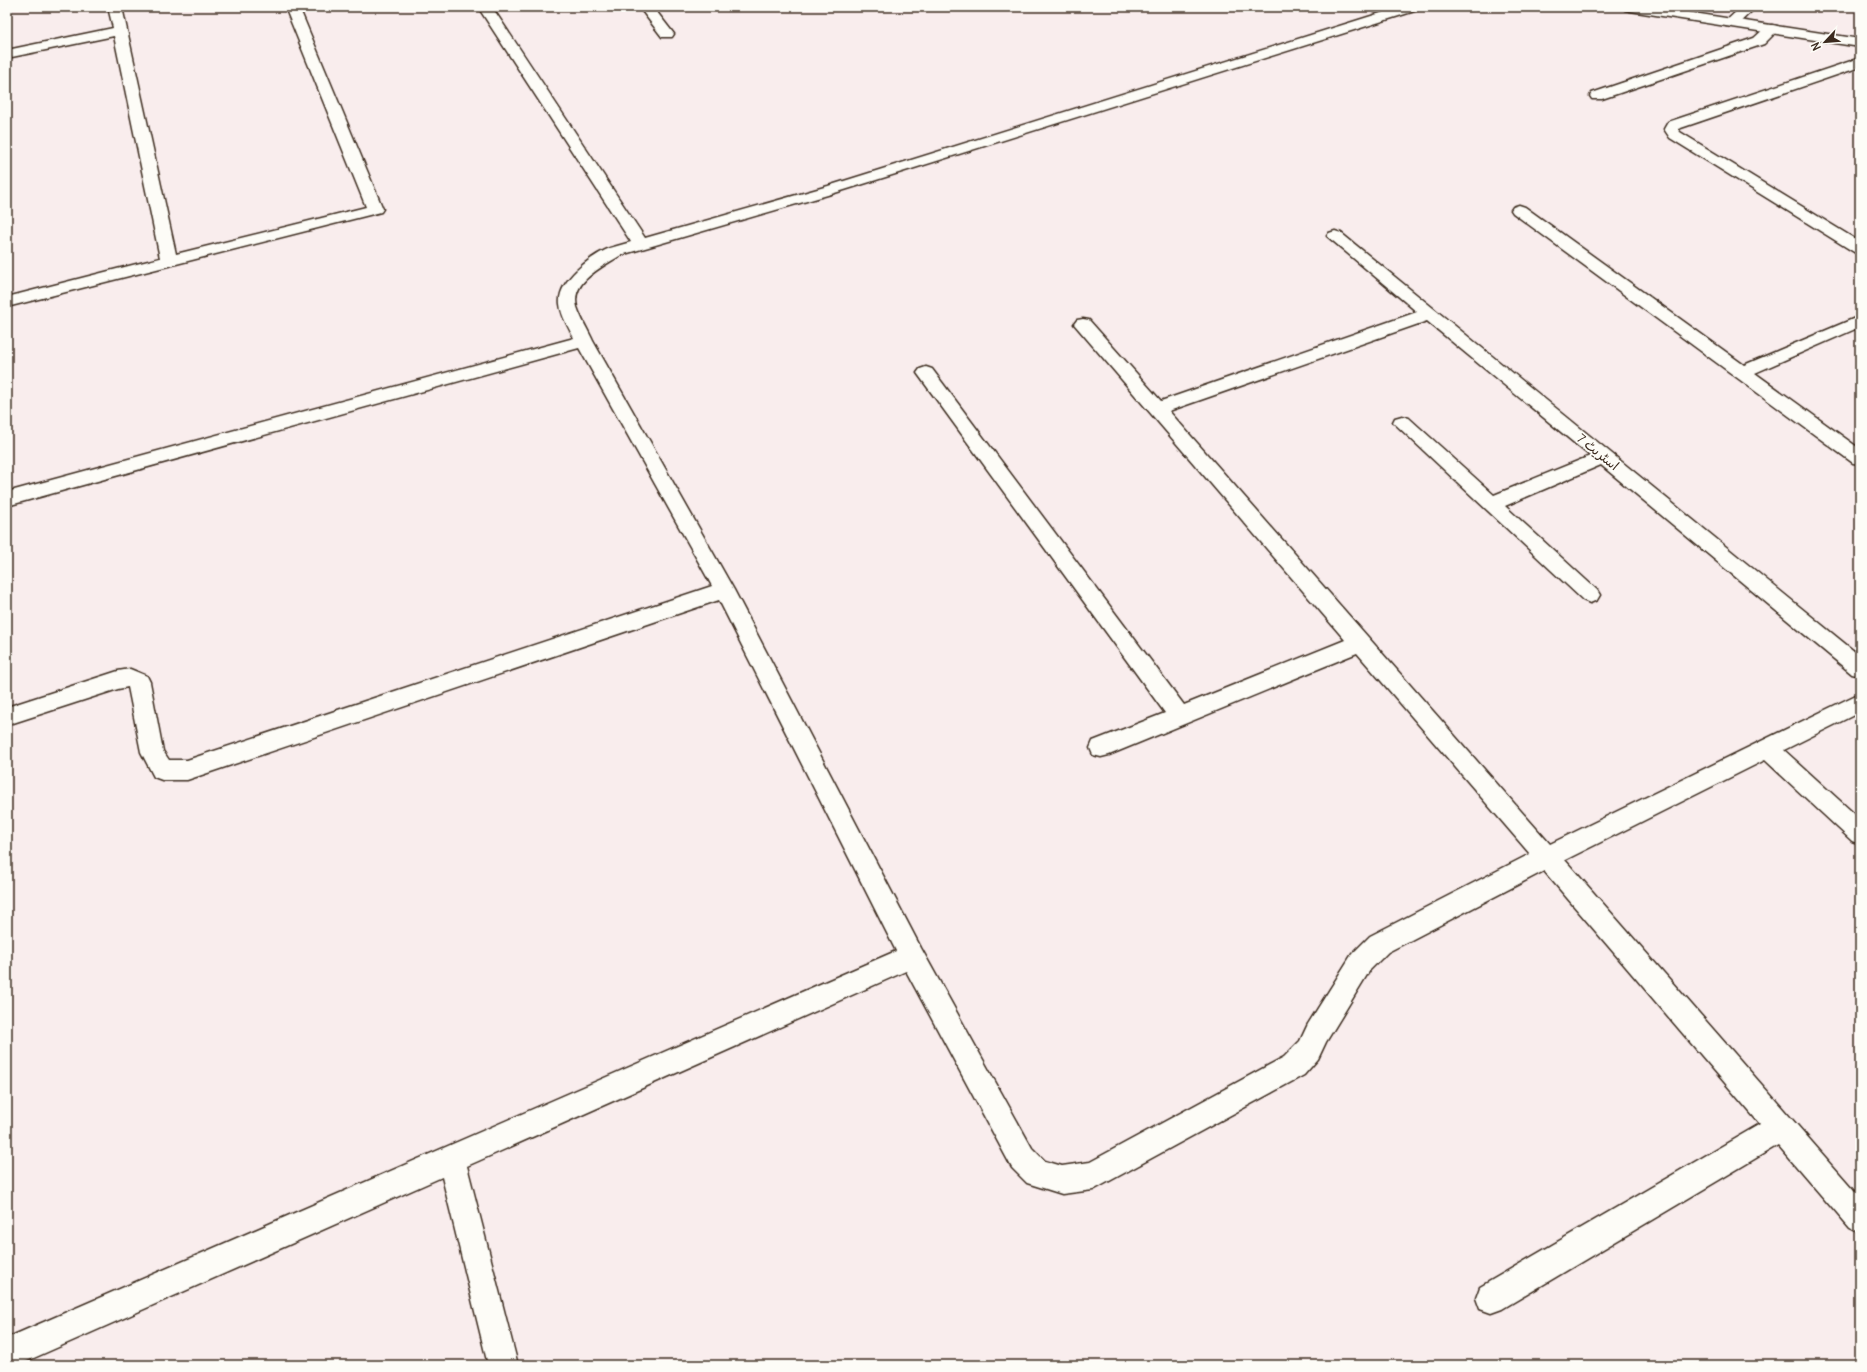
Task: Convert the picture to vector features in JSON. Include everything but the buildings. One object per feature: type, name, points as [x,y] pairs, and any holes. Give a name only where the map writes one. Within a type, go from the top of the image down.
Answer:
[{"type":"street","points":[[115,7],[169,261]]},
{"type":"street","points":[[7,302],[375,210],[292,7]]},
{"type":"street","points":[[485,7],[641,245]]},
{"type":"street","points":[[646,7],[667,34]]},
{"type":"street","points":[[1413,7],[841,186],[615,252],[586,270],[571,285],[568,304],[584,341],[724,590],[912,956],[1022,1158],[1037,1173],[1062,1180],[1093,1176],[1294,1066],[1309,1050],[1317,1033],[1361,962],[1379,944],[1547,857],[1860,702]]},
{"type":"street","points":[[1630,7],[1860,43]]},
{"type":"street","points":[[1731,23],[1749,7]]},
{"type":"street","points":[[1597,96],[1759,41],[1772,29]]},
{"type":"street","points":[[7,54],[120,31]]},
{"type":"street","points":[[1860,62],[1673,125],[1671,129],[1675,135],[1860,249]]},
{"type":"street","points":[[1519,210],[1860,458]]},
{"type":"street","name":"اسٹریٹ 7","points":[[1335,236],[1860,668]]},
{"type":"street","points":[[1157,409],[1429,314]]},
{"type":"street","points":[[1742,372],[1860,321]]},
{"type":"street","points":[[1083,324],[1860,1219]]},
{"type":"street","points":[[7,498],[584,341]]},
{"type":"street","points":[[926,373],[1180,716]]},
{"type":"street","points":[[1402,422],[1590,595]]},
{"type":"street","points":[[1491,504],[1604,457]]},
{"type":"street","points":[[7,716],[118,680],[130,678],[139,682],[152,752],[162,770],[187,770],[724,590]]},
{"type":"street","points":[[1101,748],[1360,643]]},
{"type":"street","points":[[1767,748],[1860,834]]},
{"type":"street","points":[[7,1354],[912,956]]},
{"type":"street","points":[[1491,1298],[1781,1127]]},
{"type":"street","points":[[451,1158],[503,1365]]}]
